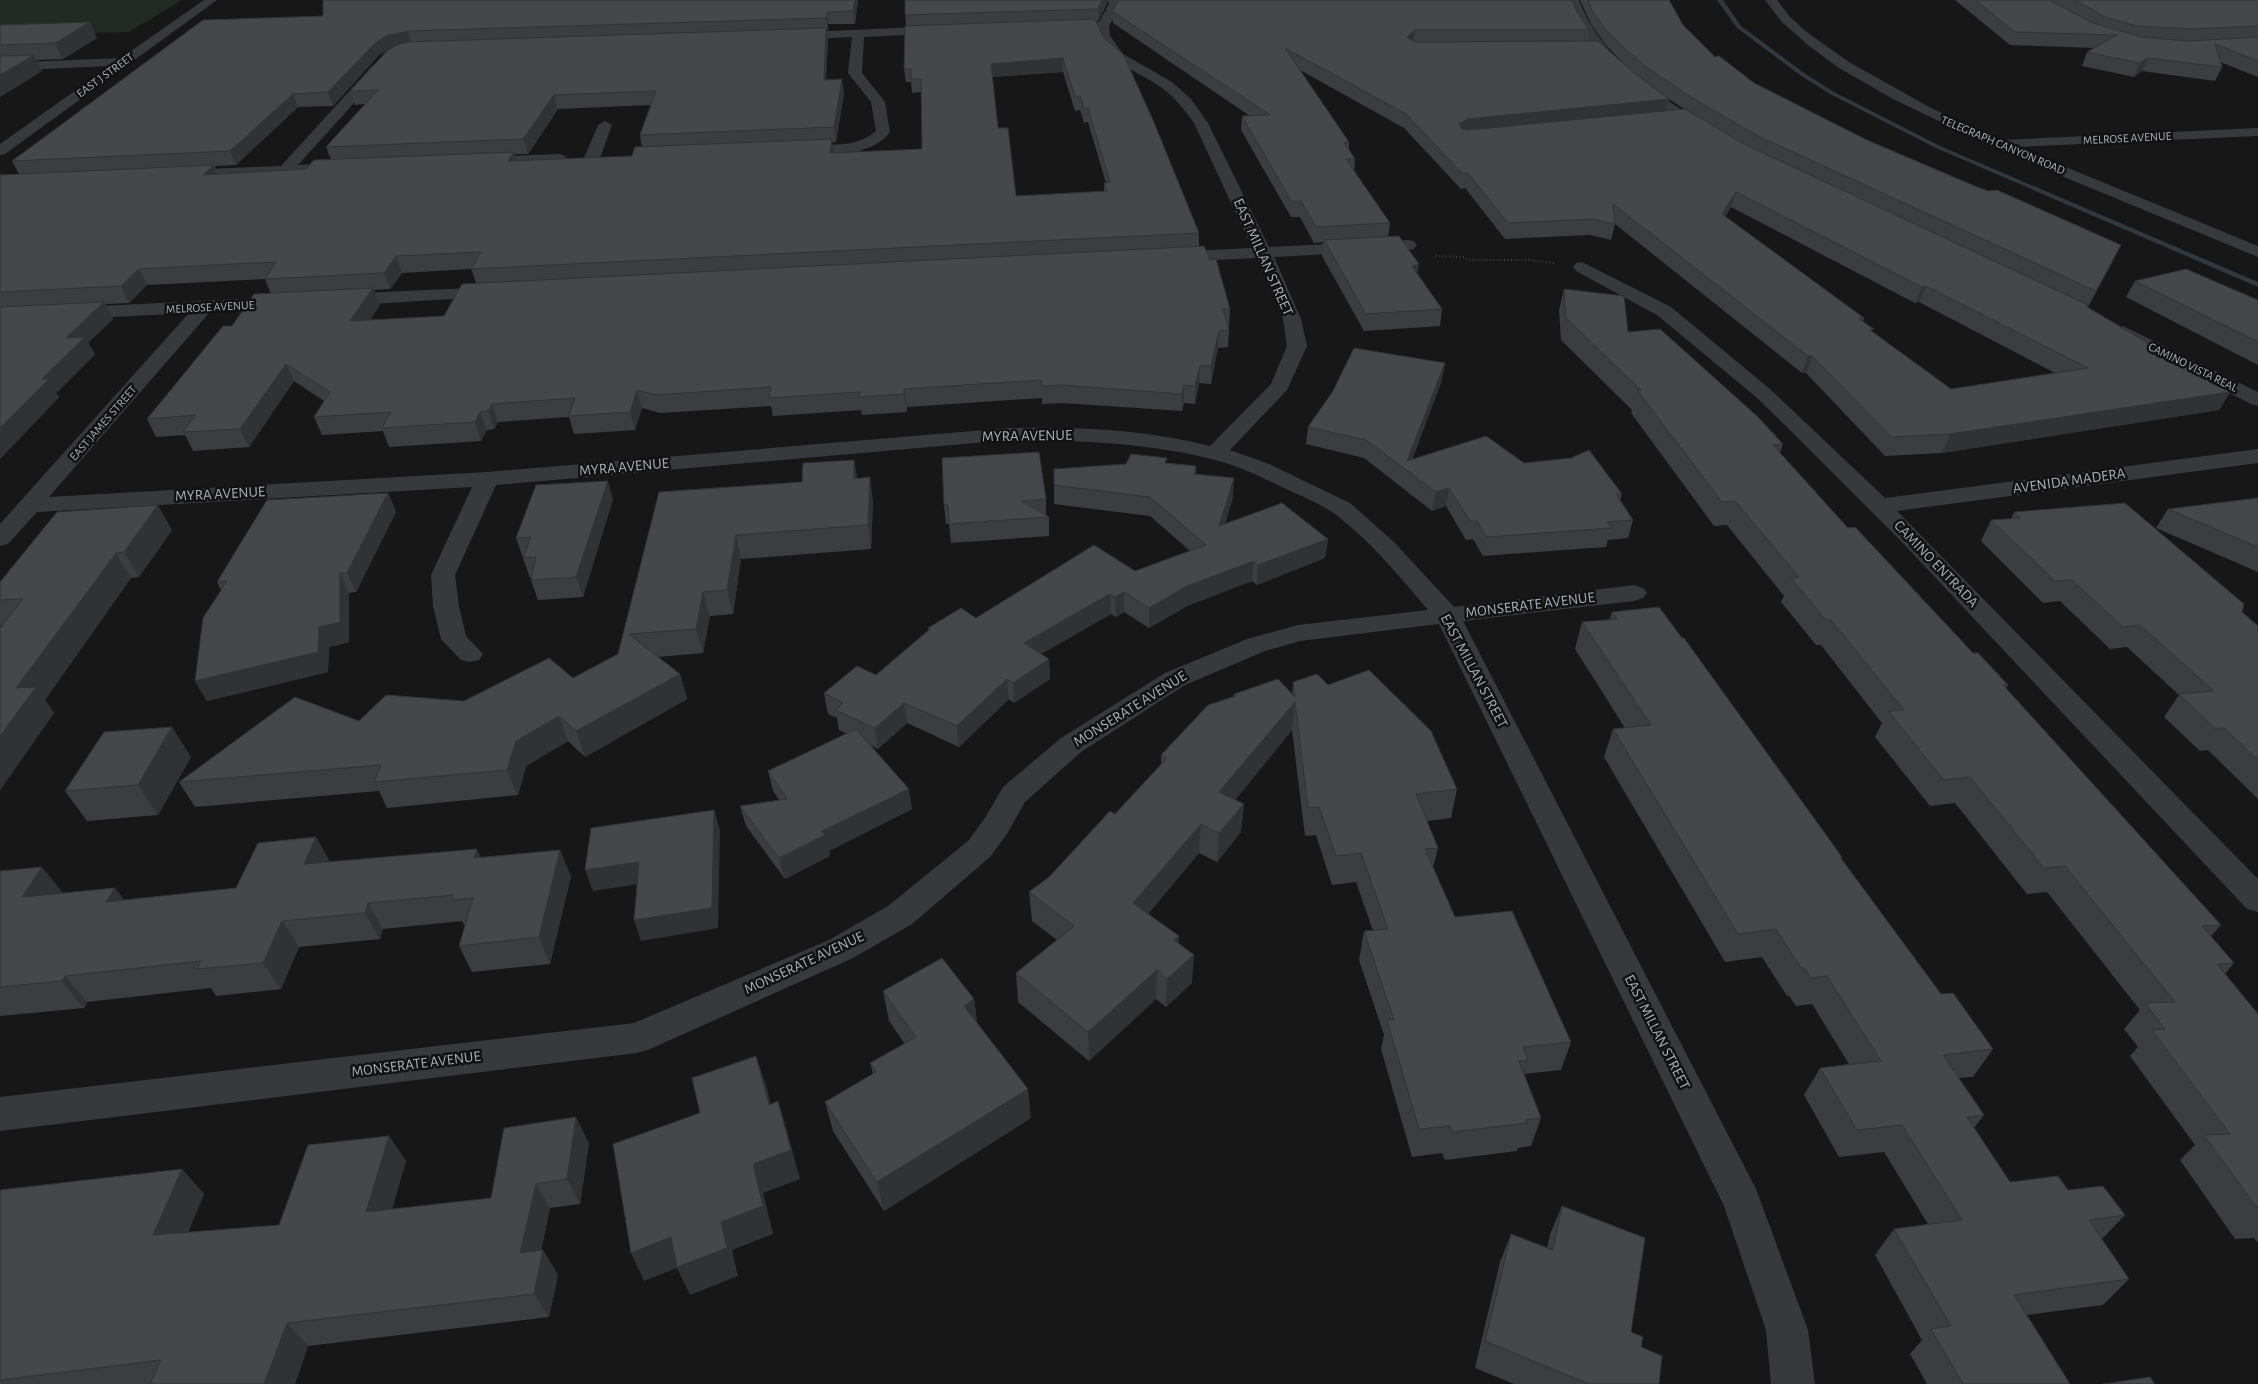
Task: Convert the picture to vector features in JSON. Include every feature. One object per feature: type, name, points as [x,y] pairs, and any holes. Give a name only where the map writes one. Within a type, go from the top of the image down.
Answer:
[{"type":"street","name":"EAST J STREET","points":[[0,150],[212,0]]},
{"type":"street","points":[[1044,26],[1103,26],[1115,4],[1113,0]]},
{"type":"street","points":[[1572,0],[1583,26],[1616,65],[1645,90],[1684,117],[1724,141]]},
{"type":"street","name":"TELEGRAPH CANYON ROAD","points":[[1771,0],[1783,18],[1820,48],[1867,80],[1930,113],[1997,144],[2258,252]]},
{"type":"street","name":"EAST MILLAN STREET","points":[[1103,26],[1104,36],[1119,57],[1167,85],[1186,102],[1201,123],[1289,311],[1297,346],[1280,386],[1214,454],[1256,466],[1323,498],[1345,511],[1386,545],[1447,615],[1742,1202],[1787,1330],[1793,1384]]},
{"type":"street","points":[[776,36],[958,30]]},
{"type":"street","points":[[782,150],[858,147],[876,140],[883,132],[878,102],[855,73],[858,33]]},
{"type":"street","points":[[1581,48],[1600,48]]},
{"type":"street","points":[[286,170],[385,60]]},
{"type":"street","points":[[0,67],[123,62]]},
{"type":"street","points":[[1905,85],[1960,114],[2023,142]]},
{"type":"street","points":[[1657,120],[1684,117]]},
{"type":"street","points":[[10,126],[38,123]]},
{"type":"street","points":[[592,158],[605,125]]},
{"type":"street","name":"MELROSE AVENUE","points":[[1997,144],[2258,132]]},
{"type":"street","points":[[468,163],[609,157]]},
{"type":"street","points":[[168,176],[361,167]]},
{"type":"street","points":[[1153,258],[1408,245]]},
{"type":"street","name":"CAMINO ENTRADA","points":[[1582,267],[1664,311],[1763,393],[1880,506],[2258,900]]},
{"type":"street","points":[[320,301],[507,291]]},
{"type":"street","name":"MELROSE AVENUE","points":[[0,317],[301,302]]},
{"type":"street","name":"EAST JAMES STREET","points":[[0,539],[205,307]]},
{"type":"street","name":"CAMINO VISTA REAL","points":[[2111,327],[2258,400]]},
{"type":"street","name":"MYRA AVENUE","points":[[31,505],[487,479],[1009,434],[1068,433],[1171,445],[1214,454]]},
{"type":"street","name":"AVENIDA MADERA","points":[[1880,506],[2258,456]]},
{"type":"street","points":[[470,654],[454,639],[446,606],[443,575],[487,479]]},
{"type":"street","name":"MONSERATE AVENUE","points":[[0,1114],[637,1038],[841,949],[900,915],[979,849],[996,826],[1014,795],[1071,744],[1175,679],[1256,645],[1298,633],[1634,593]]},
{"type":"path","points":[[1438,257],[1464,257],[1468,260],[1529,260]]},
{"type":"shaded area","points":[[0,0],[182,0],[129,32],[0,35]]},
{"type":"building","points":[[323,0],[855,0],[853,11],[827,12],[826,18],[408,31],[386,36],[375,43],[328,92],[293,94],[230,151],[12,161],[203,20],[323,16]]},
{"type":"building","points":[[905,0],[1102,0],[1098,9],[905,15]]},
{"type":"building","points":[[1119,0],[1572,0],[1577,12],[1589,30],[1415,30],[1407,37],[1415,42],[1598,41],[1634,73],[1669,99],[1468,119],[1459,124],[1462,129],[1468,130],[1685,109],[1744,144],[2088,305],[2087,307],[2230,392],[1950,434],[1892,437],[1812,356],[1808,356],[1613,204],[1615,224],[1594,219],[1508,223],[1468,173],[1463,174],[1406,114],[1285,48],[1349,142],[1344,143],[1355,159],[1346,159],[1390,223],[1316,227],[1301,201],[1292,202],[1242,116],[1270,115],[1112,11]],"holes":[[[1736,192],[1922,287],[1926,286],[2088,368],[1951,389],[1870,330],[1874,329],[1859,319],[1864,318],[1722,214]]]},
{"type":"building","points":[[1588,0],[1669,0],[1683,25],[1715,57],[1719,56],[1754,83],[1867,140],[1977,187],[1988,191],[1997,190],[2121,245],[2096,291],[1756,135],[1689,96],[1645,66],[1607,31],[1593,12]]},
{"type":"building","points":[[1975,0],[2049,0],[2093,23],[2141,37],[2188,41],[2258,37],[2258,61],[2215,44],[2222,67],[2148,58],[2140,63],[2087,52],[2117,35],[2015,32]]},
{"type":"building","points":[[2075,0],[2258,0],[2258,26],[2192,29],[2137,26],[2105,17]]},
{"type":"building","points":[[1095,19],[1104,38],[1123,54],[1153,120],[1199,233],[471,269],[481,252],[396,256],[384,273],[265,279],[276,262],[173,267],[139,269],[121,286],[0,292],[0,175],[214,165],[203,175],[306,169],[314,160],[514,152],[508,161],[632,156],[635,147],[832,139],[830,153],[922,149],[921,79],[911,79],[911,69],[904,69],[905,26]],"holes":[[[1063,58],[1075,97],[1080,96],[1084,109],[1088,108],[1110,182],[1104,183],[1107,191],[1016,196],[1008,128],[998,128],[991,64]]]},
{"type":"building","points":[[90,22],[55,43],[0,45],[0,25]]},
{"type":"building","points":[[826,28],[824,80],[842,79],[834,127],[640,135],[656,91],[554,95],[523,139],[326,147],[378,90],[350,91],[387,51],[396,45],[408,42]]},
{"type":"building","points":[[34,55],[0,75],[0,56]]},
{"type":"building","points":[[1399,236],[1419,264],[1412,266],[1442,309],[1366,314],[1324,240]]},
{"type":"building","points":[[1204,246],[1210,260],[1216,259],[1230,309],[1223,309],[1229,330],[1219,331],[1211,366],[1200,366],[1195,386],[1184,385],[1182,394],[1062,385],[1042,386],[1041,380],[904,389],[904,394],[859,397],[860,392],[769,398],[771,387],[656,395],[637,390],[630,412],[569,416],[575,398],[492,404],[488,411],[480,412],[475,422],[382,428],[391,412],[314,417],[330,392],[286,364],[240,429],[183,432],[196,415],[147,419],[223,326],[232,326],[254,294],[373,288],[350,321],[444,316],[462,284]]},
{"type":"building","points":[[2186,269],[2258,300],[2258,342],[2135,281]]},
{"type":"building","points":[[1564,289],[1624,296],[1628,332],[1660,329],[1758,417],[1783,444],[1773,445],[1848,528],[1855,527],[1973,653],[1978,653],[2008,685],[2003,685],[2221,925],[2202,926],[2234,963],[2217,964],[2258,1014],[2258,1209],[2204,1135],[2230,1134],[2152,1030],[2165,1029],[2145,1003],[2175,1002],[2065,866],[2044,868],[1970,777],[1944,780],[1888,711],[1904,710],[1831,620],[1826,620],[1791,578],[1799,577],[1735,501],[1722,502],[1637,390],[1641,390],[1566,318]]},
{"type":"building","points":[[104,302],[66,338],[85,337],[42,379],[49,379],[0,428],[0,307]]},
{"type":"building","points":[[1354,348],[1445,363],[1407,461],[1486,436],[1524,463],[1571,458],[1589,450],[1622,494],[1616,494],[1633,520],[1607,522],[1612,528],[1487,537],[1477,521],[1470,521],[1449,488],[1436,492],[1366,440],[1308,427],[1333,391]]},
{"type":"building","points":[[1039,452],[1046,499],[1022,501],[1049,517],[949,524],[948,505],[944,505],[942,458]]},
{"type":"building","points":[[1131,454],[1167,458],[1165,463],[1196,466],[1194,474],[1234,478],[1219,526],[1282,503],[1328,539],[1258,565],[1254,561],[1187,586],[1149,608],[1124,592],[1115,597],[1110,594],[1024,643],[1049,659],[1013,683],[1007,679],[957,726],[904,703],[875,728],[835,710],[843,703],[824,693],[857,666],[876,675],[930,629],[928,628],[961,608],[976,618],[1094,545],[1135,571],[1206,545],[1150,497],[1054,485],[1054,469],[1126,464]]},
{"type":"building","points":[[854,460],[854,479],[870,477],[868,525],[736,535],[727,590],[703,592],[696,629],[629,634],[680,674],[576,731],[559,716],[516,741],[507,770],[374,782],[381,765],[179,782],[295,697],[359,721],[386,695],[464,701],[549,658],[573,678],[618,654],[659,492],[802,482],[803,463]]},
{"type":"building","points":[[608,481],[576,577],[531,580],[536,557],[523,558],[531,537],[516,538],[536,485]]},
{"type":"building","points":[[388,493],[347,573],[340,573],[340,622],[319,627],[318,652],[195,681],[203,618],[227,581],[217,582],[267,500]]},
{"type":"building","points":[[2258,498],[2258,547],[2168,509]]},
{"type":"building","points":[[2125,503],[2244,604],[2242,612],[2258,626],[2258,760],[2224,728],[2216,729],[2179,694],[2214,691],[2140,625],[2123,627],[2072,580],[2055,581],[1991,520],[2021,518],[2014,512]]},
{"type":"building","points":[[158,505],[124,552],[116,553],[16,688],[36,687],[0,736],[0,628],[23,599],[0,600],[0,582],[57,512]]},
{"type":"building","points":[[1659,607],[1682,638],[1684,638],[1842,857],[1840,857],[1941,994],[1953,993],[1993,1049],[1943,1055],[1984,1115],[1967,1117],[2010,1182],[2058,1176],[2068,1190],[2103,1186],[2125,1215],[2089,1220],[2129,1279],[2014,1295],[2070,1384],[1963,1384],[1931,1329],[1951,1326],[1894,1229],[1962,1220],[1902,1125],[1857,1130],[1820,1068],[1881,1061],[1827,976],[1811,978],[1804,968],[1801,968],[1776,929],[1738,934],[1613,729],[1651,725],[1582,622],[1617,619],[1612,612]]},
{"type":"building","points":[[1369,670],[1431,731],[1457,789],[1416,794],[1438,848],[1425,849],[1455,917],[1512,911],[1571,1042],[1523,1047],[1528,1060],[1519,1061],[1541,1118],[1526,1120],[1527,1123],[1453,1132],[1450,1126],[1419,1129],[1387,1020],[1394,1020],[1364,931],[1388,929],[1361,853],[1336,856],[1319,807],[1308,808],[1295,702],[1219,792],[1244,804],[1219,833],[1201,824],[1133,903],[1179,936],[1174,940],[1194,955],[1167,979],[1157,970],[1088,1032],[1016,973],[1074,926],[1029,892],[1049,877],[1110,811],[1115,814],[1167,758],[1161,755],[1208,705],[1278,679],[1295,697],[1293,682],[1317,674],[1328,685]]},
{"type":"building","points":[[172,727],[138,785],[65,791],[104,732]]},
{"type":"building","points":[[856,729],[909,789],[822,831],[825,835],[779,858],[740,806],[787,799],[768,771]]},
{"type":"building","points":[[714,810],[712,908],[634,920],[639,862],[585,870],[591,828]]},
{"type":"building","points":[[316,837],[304,864],[477,849],[474,858],[560,850],[539,937],[459,946],[473,898],[452,900],[453,895],[368,903],[365,913],[282,921],[263,963],[197,969],[201,961],[65,976],[62,981],[0,987],[0,871],[42,867],[22,897],[115,888],[106,902],[236,888],[258,843]]},
{"type":"building","points":[[942,958],[974,999],[964,1006],[1028,1089],[877,1182],[825,1102],[876,1072],[870,1063],[916,1037],[883,991]]},
{"type":"building","points":[[756,1056],[769,1105],[778,1101],[791,1150],[753,1164],[763,1206],[721,1222],[727,1248],[677,1267],[671,1237],[631,1253],[613,1144],[700,1113],[692,1078]]},
{"type":"building","points":[[576,1117],[567,1179],[536,1184],[520,1253],[543,1250],[534,1294],[287,1323],[264,1384],[150,1384],[161,1360],[0,1380],[0,1190],[182,1169],[153,1235],[279,1225],[308,1145],[389,1136],[366,1212],[491,1198],[504,1128]]},
{"type":"building","points":[[1562,1206],[1645,1238],[1631,1332],[1643,1337],[1641,1347],[1662,1356],[1659,1384],[1589,1384],[1485,1341],[1511,1234],[1553,1250]]},
{"type":"building","points":[[2150,1377],[2155,1384],[2103,1384]]},
{"type":"waterway","points":[[1720,0],[1739,27],[1802,74],[1832,93],[1938,147],[2258,285]]}]
